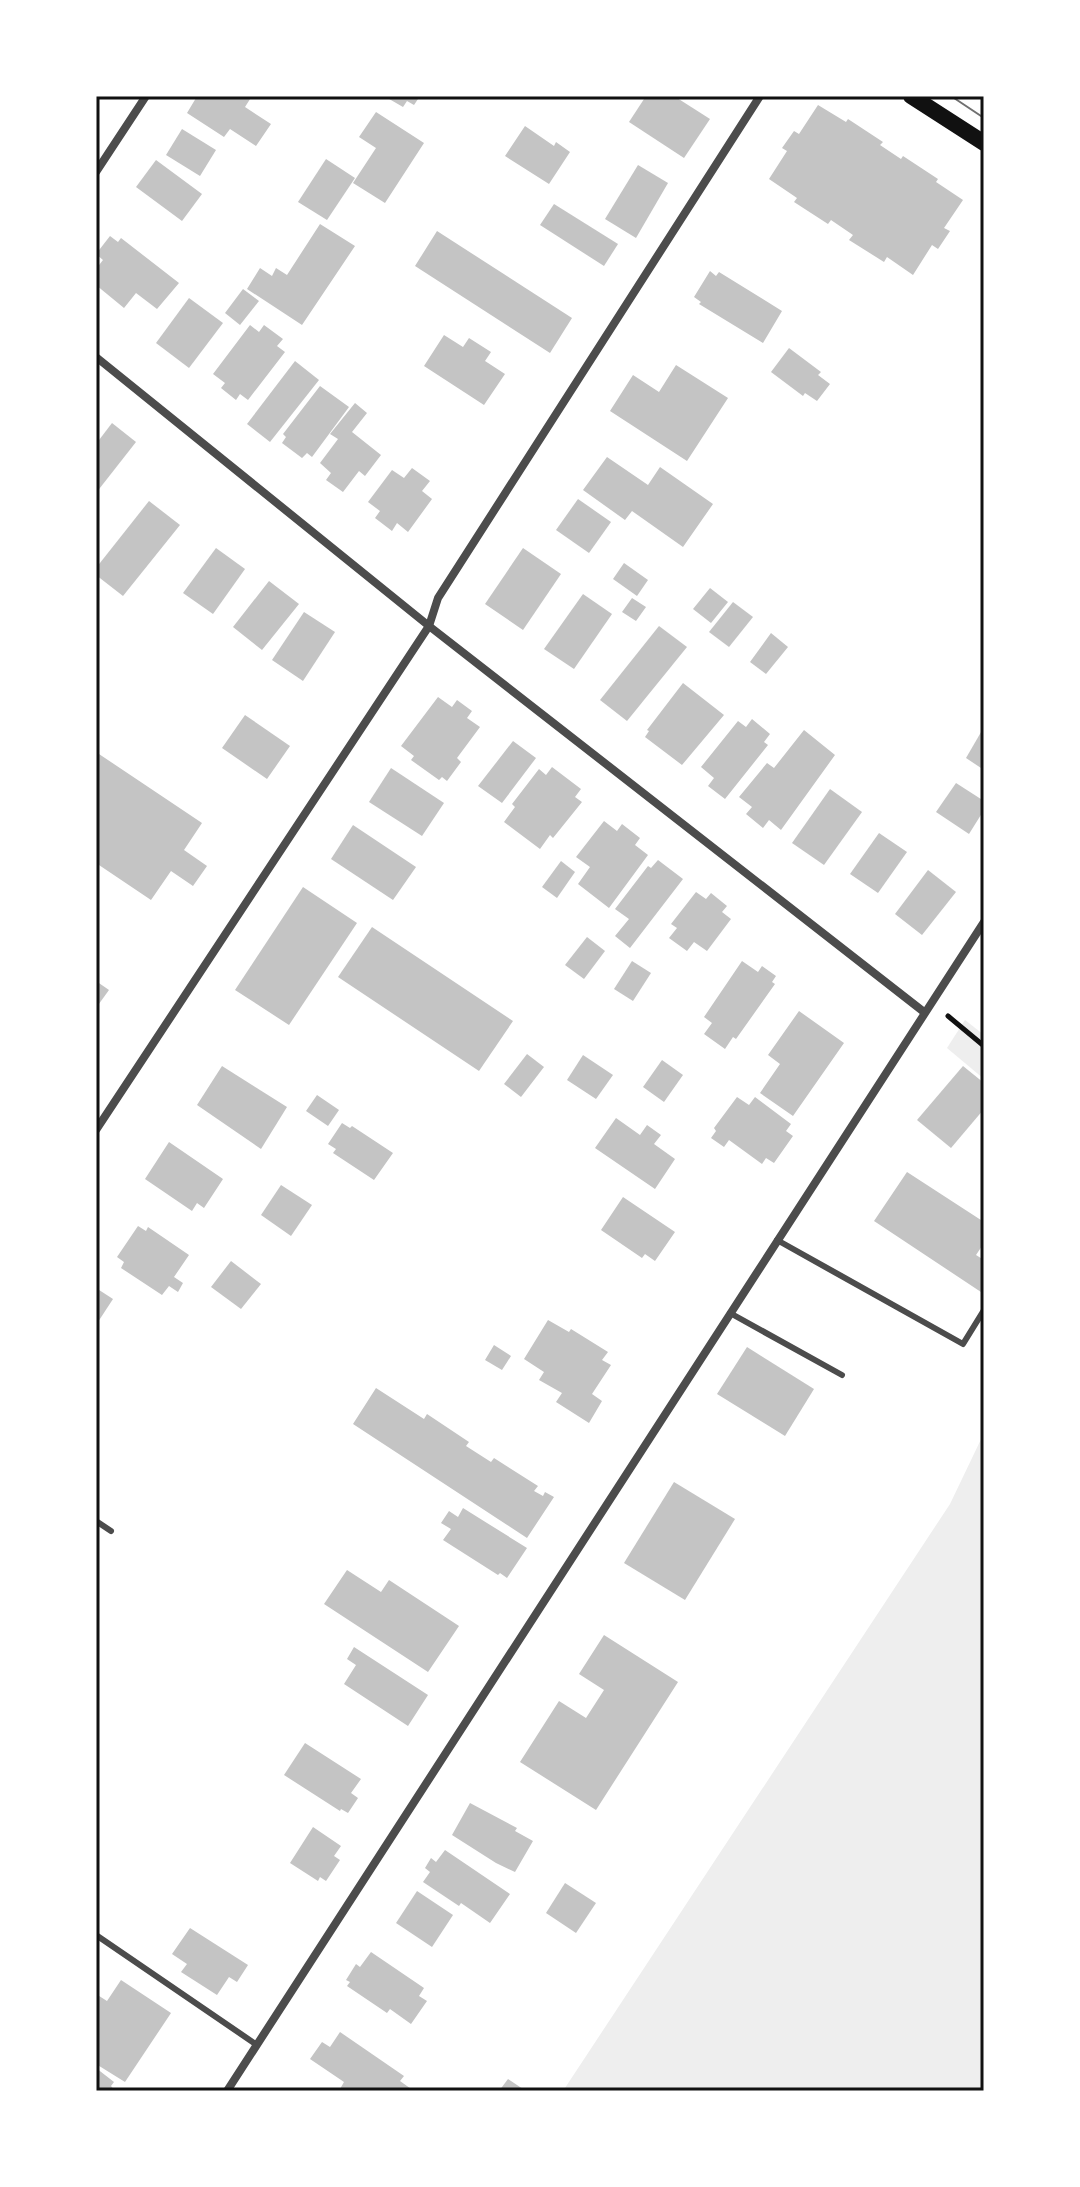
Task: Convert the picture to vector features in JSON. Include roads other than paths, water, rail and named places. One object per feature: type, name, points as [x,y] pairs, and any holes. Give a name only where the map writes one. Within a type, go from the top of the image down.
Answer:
[{"type":"main road","points":[[911,96],[984,143]]},
{"type":"street","points":[[96,172],[146,96]]},
{"type":"street","points":[[96,1130],[429,626],[438,598],[760,96]]},
{"type":"street","points":[[96,357],[429,626],[924,1012]]},
{"type":"street","points":[[227,2091],[984,922]]},
{"type":"lane","points":[[777,1240],[963,1344],[984,1310]]},
{"type":"lane","points":[[730,1313],[842,1375]]},
{"type":"lane","points":[[96,1521],[111,1531]]},
{"type":"lane","points":[[96,1935],[257,2045]]},
{"type":"tram line","points":[[951,96],[984,118]]}]
